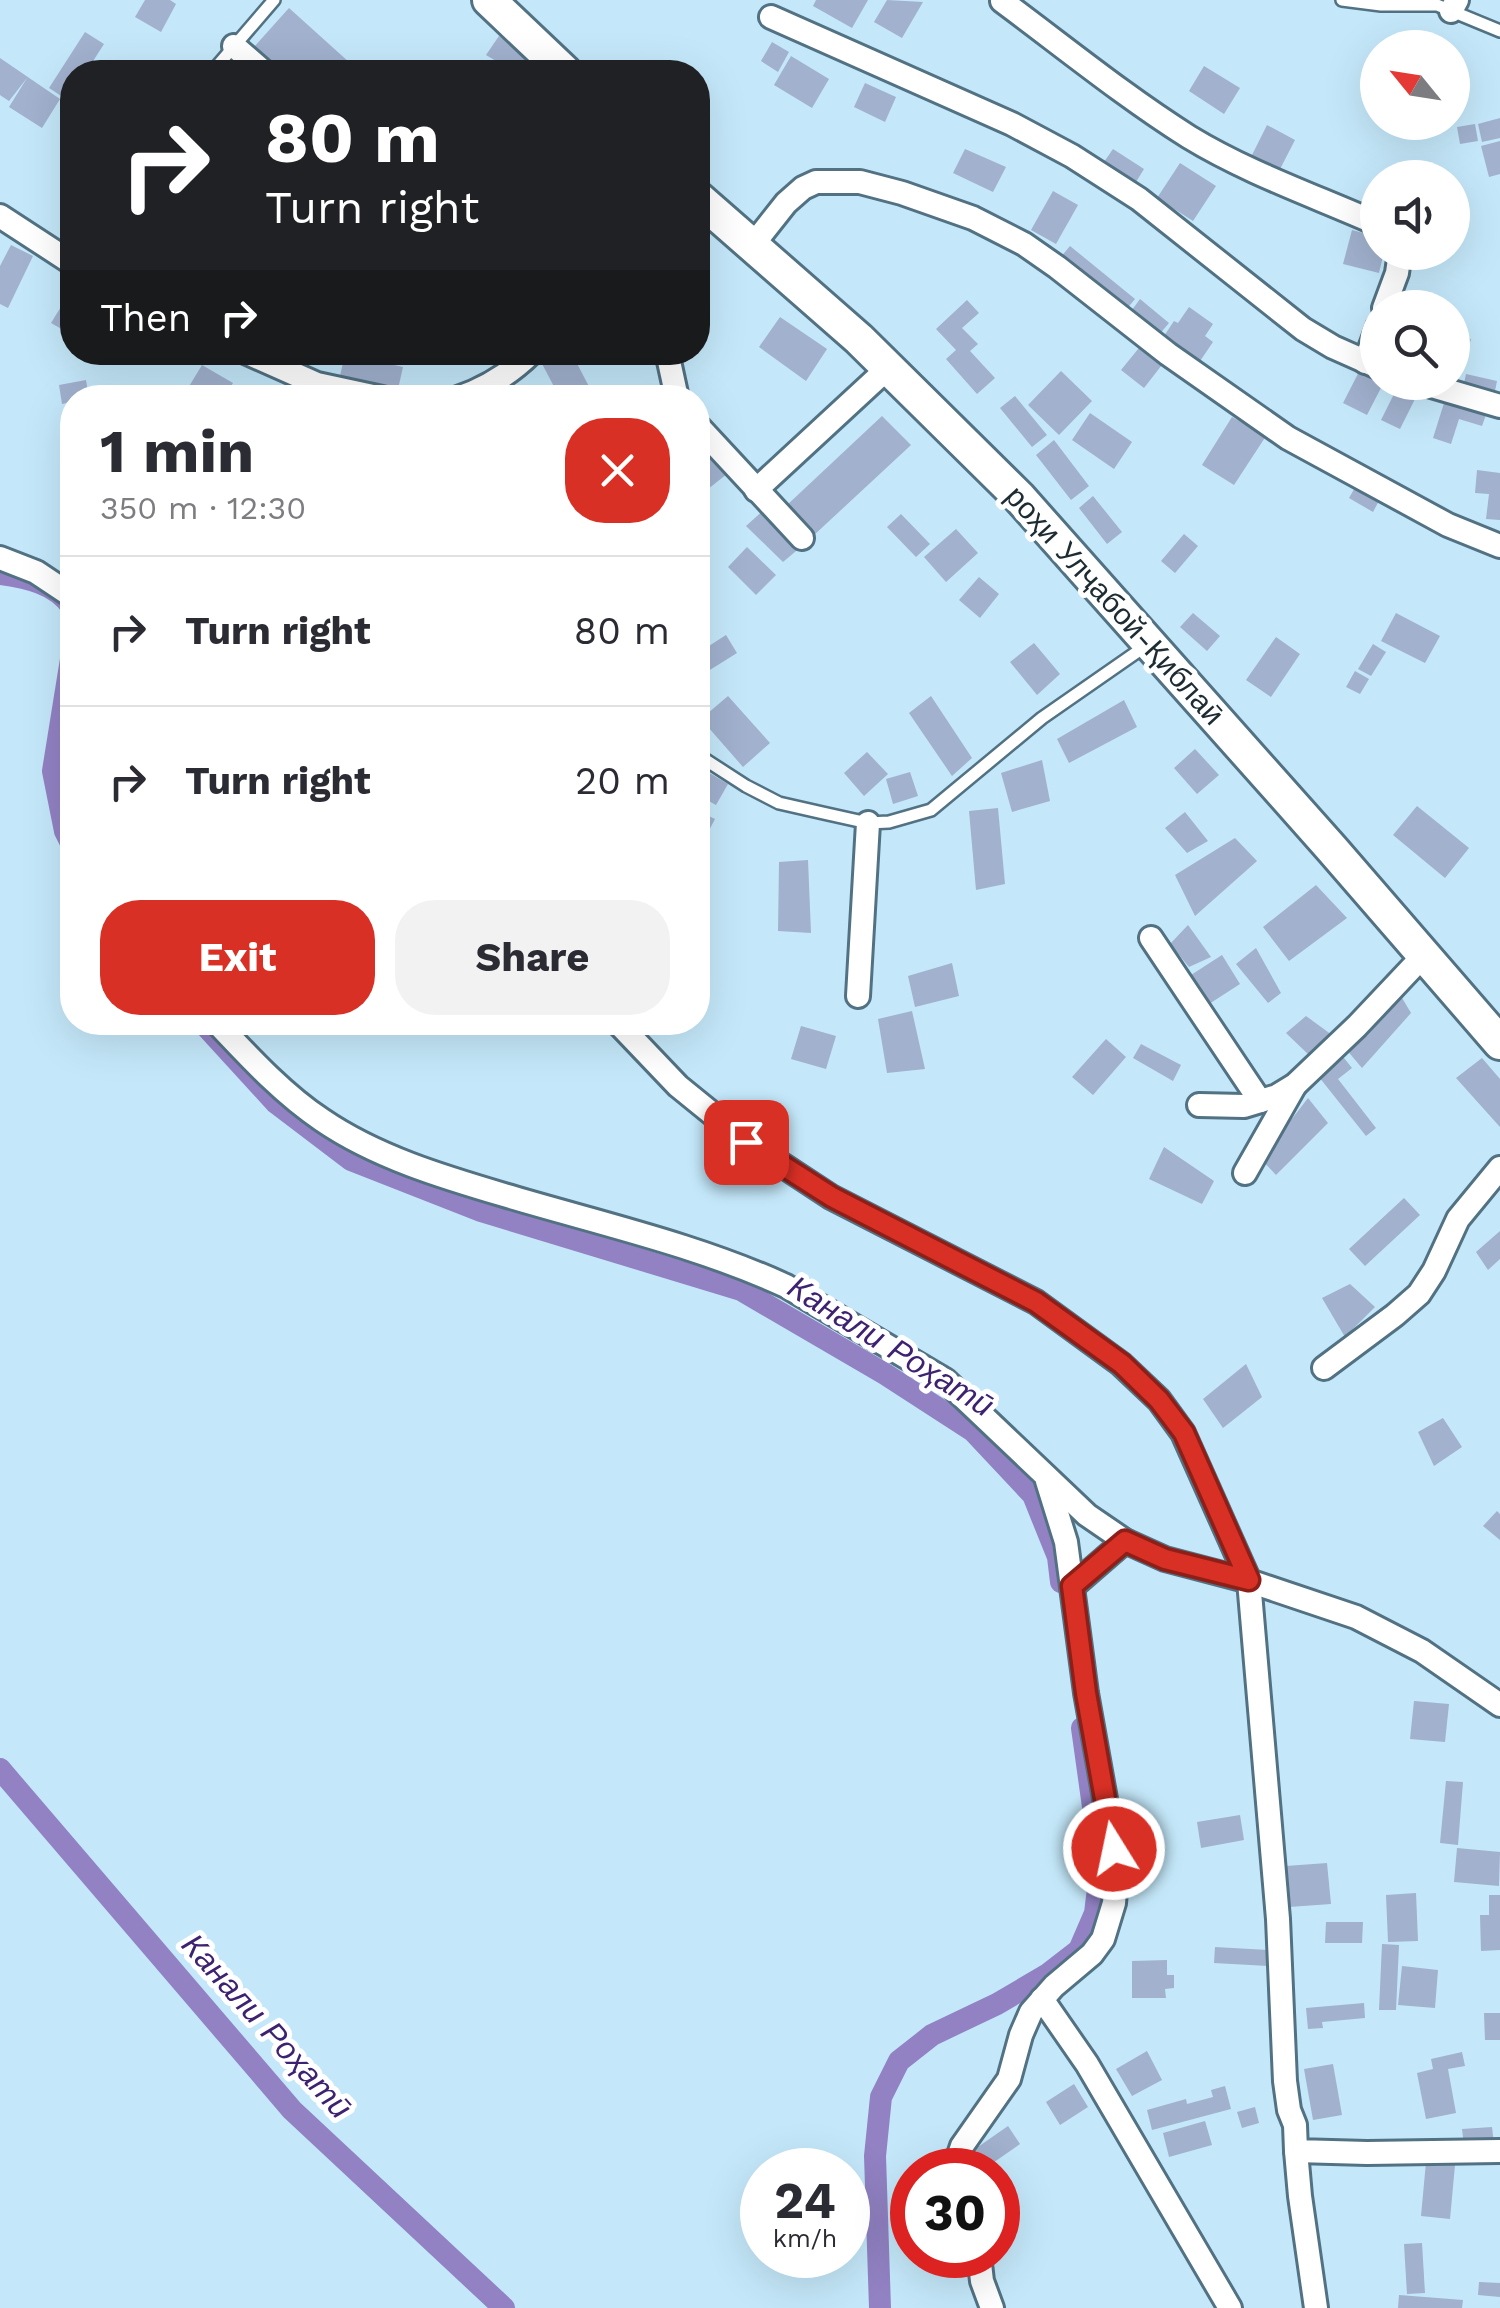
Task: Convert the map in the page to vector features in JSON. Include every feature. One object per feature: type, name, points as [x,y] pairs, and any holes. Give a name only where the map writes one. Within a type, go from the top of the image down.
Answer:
[{"type":"street","points":[[489,0],[553,60]]},
{"type":"street","points":[[1002,1],[1126,95],[1192,138],[1238,163],[1360,216]]},
{"type":"street","points":[[771,18],[1012,124],[1072,156],[1139,199],[1304,329],[1360,360]]},
{"type":"street","points":[[234,46],[250,60]]},
{"type":"street","points":[[752,246],[786,203],[816,182],[860,182],[973,218],[1024,244],[1057,267],[1168,354],[1288,438],[1448,524],[1500,546]]},
{"type":"street","name":"роҳи Улҷабой-Қиблаӣ","points":[[710,209],[859,339],[1018,497],[1500,1043]]},
{"type":"street","points":[[0,216],[60,255]]},
{"type":"street","points":[[274,365],[322,385]]},
{"type":"street","points":[[490,385],[520,365]]},
{"type":"street","points":[[756,490],[888,368]]},
{"type":"street","points":[[1470,397],[1500,406]]},
{"type":"street","points":[[710,439],[802,538]]},
{"type":"street","points":[[0,558],[36,572],[60,588]]},
{"type":"street","points":[[858,996],[868,823]]},
{"type":"street","points":[[1152,938],[1260,1102]]},
{"type":"street","points":[[1199,1105],[1244,1106],[1277,1096],[1296,1085],[1424,955]]},
{"type":"street","points":[[229,1035],[286,1092],[322,1120],[428,1173],[696,1252],[786,1286],[945,1380],[1087,1514],[1125,1541],[1165,1559],[1249,1580],[1356,1617],[1422,1652],[1500,1706]]},
{"type":"street","points":[[630,1035],[678,1086],[746,1142],[832,1197],[1036,1302],[1122,1364],[1159,1400],[1184,1433],[1249,1580],[1278,1919],[1285,2081],[1295,2125],[1297,2175],[1316,2308]]},
{"type":"street","points":[[1245,1173],[1296,1085]]},
{"type":"street","points":[[1324,1368],[1418,1294],[1434,1271],[1458,1219],[1500,1168]]},
{"type":"street","points":[[961,2148],[1008,2079],[1026,2024],[1042,1999],[1103,1939],[1115,1891],[1114,1849],[1086,1693],[1066,1542],[1044,1474]]},
{"type":"street","points":[[1072,1586],[1125,1541]]},
{"type":"street","points":[[1042,1999],[1087,2064],[1230,2308]]},
{"type":"street","points":[[1296,2151],[1500,2150]]},
{"type":"street","points":[[982,2278],[992,2308]]},
{"type":"lane","points":[[222,60],[274,0]]},
{"type":"lane","points":[[1342,0],[1381,6],[1454,6],[1500,30]]},
{"type":"lane","points":[[710,763],[779,803],[868,823],[889,822],[930,810],[1042,718],[1150,642]]},
{"type":"building","points":[[145,0],[170,0],[176,4],[161,32],[135,17]]},
{"type":"building","points":[[816,0],[868,0],[852,28],[813,6]]},
{"type":"building","points":[[887,0],[923,2],[902,38],[874,22]]},
{"type":"building","points":[[289,8],[347,60],[269,60],[254,47]]},
{"type":"building","points":[[85,32],[104,44],[94,60],[67,60]]},
{"type":"building","points":[[499,36],[538,60],[494,60],[486,55]]},
{"type":"building","points":[[772,42],[789,52],[778,72],[761,61]]},
{"type":"building","points":[[791,56],[829,79],[812,108],[774,85]]},
{"type":"building","points":[[0,58],[60,99],[42,128],[9,107],[27,78],[9,101],[0,95]]},
{"type":"building","points":[[1204,66],[1240,88],[1224,114],[1189,91]]},
{"type":"building","points":[[60,71],[60,95],[49,88]]},
{"type":"building","points":[[865,83],[896,97],[885,122],[854,107]]},
{"type":"building","points":[[1500,118],[1500,138],[1482,142],[1478,124]]},
{"type":"building","points":[[1475,124],[1478,141],[1460,144],[1459,140],[1470,140],[1470,125]]},
{"type":"building","points":[[1267,125],[1295,140],[1278,173],[1250,159]]},
{"type":"building","points":[[1500,141],[1500,174],[1489,177],[1481,146]]},
{"type":"building","points":[[965,149],[1006,167],[993,192],[953,173]]},
{"type":"building","points":[[1113,149],[1144,169],[1136,182],[1104,162]]},
{"type":"building","points":[[1180,163],[1216,186],[1193,221],[1157,198]]},
{"type":"building","points":[[1053,191],[1078,205],[1056,244],[1031,230]]},
{"type":"building","points":[[1352,230],[1360,232],[1360,268],[1343,264]]},
{"type":"building","points":[[11,245],[33,256],[8,308],[0,304],[0,266]]},
{"type":"building","points":[[1070,246],[1135,299],[1125,311],[1060,258]]},
{"type":"building","points":[[1140,299],[1169,323],[1158,336],[1129,314]]},
{"type":"building","points":[[967,300],[979,313],[962,328],[978,344],[970,351],[995,378],[977,394],[946,359],[956,350],[936,329]]},
{"type":"building","points":[[1189,307],[1213,324],[1205,336],[1213,342],[1198,364],[1162,339]]},
{"type":"building","points":[[60,308],[60,328],[51,323]]},
{"type":"building","points":[[780,317],[827,349],[806,381],[759,347]]},
{"type":"building","points":[[1143,343],[1165,361],[1144,388],[1121,370]]},
{"type":"building","points":[[202,365],[233,383],[232,385],[190,385]]},
{"type":"building","points":[[342,365],[403,367],[399,385],[340,376]]},
{"type":"building","points":[[543,365],[578,365],[588,385],[553,385]]},
{"type":"building","points":[[1360,370],[1360,400],[1375,400],[1367,415],[1343,403]]},
{"type":"building","points":[[1061,371],[1092,401],[1059,435],[1028,405]]},
{"type":"building","points":[[1470,375],[1497,381],[1494,396],[1470,390]]},
{"type":"building","points":[[86,380],[87,385],[60,385],[60,391],[59,385]]},
{"type":"building","points":[[1015,396],[1047,435],[1032,447],[1000,408]]},
{"type":"building","points":[[1391,400],[1414,400],[1400,429],[1381,420]]},
{"type":"building","points":[[1445,400],[1487,412],[1482,426],[1459,419],[1451,444],[1433,438]]},
{"type":"building","points":[[1090,413],[1132,442],[1114,469],[1072,440]]},
{"type":"building","points":[[882,416],[911,445],[813,536],[786,506]]},
{"type":"building","points":[[1232,417],[1266,436],[1234,485],[1202,465]]},
{"type":"building","points":[[1054,440],[1089,486],[1071,500],[1036,455]]},
{"type":"building","points":[[710,444],[732,470],[710,487]]},
{"type":"building","points":[[1477,470],[1500,473],[1500,520],[1486,519],[1489,494],[1475,493]]},
{"type":"building","points":[[1357,484],[1381,497],[1373,512],[1349,498]]},
{"type":"building","points":[[1093,496],[1122,532],[1107,544],[1079,508]]},
{"type":"building","points":[[766,508],[802,546],[783,562],[746,526]]},
{"type":"building","points":[[901,514],[930,544],[916,557],[887,527]]},
{"type":"building","points":[[956,529],[978,553],[946,582],[924,557]]},
{"type":"building","points":[[1184,534],[1198,546],[1175,573],[1161,561]]},
{"type":"building","points":[[747,547],[776,575],[756,595],[728,567]]},
{"type":"building","points":[[979,577],[999,594],[980,618],[959,600]]},
{"type":"building","points":[[1193,613],[1220,636],[1207,651],[1180,627]]},
{"type":"building","points":[[1396,613],[1440,636],[1425,663],[1381,641]]},
{"type":"building","points":[[726,635],[737,653],[710,670],[710,645]]},
{"type":"building","points":[[1276,637],[1300,654],[1271,697],[1246,680]]},
{"type":"building","points":[[1034,643],[1060,674],[1037,695],[1010,662]]},
{"type":"building","points":[[1373,644],[1386,652],[1371,676],[1358,669]]},
{"type":"building","points":[[1355,671],[1369,679],[1360,694],[1346,687]]},
{"type":"building","points":[[728,696],[770,743],[743,767],[710,729],[710,711]]},
{"type":"building","points":[[931,696],[972,758],[952,776],[909,713]]},
{"type":"building","points":[[1124,700],[1137,727],[1069,763],[1057,739]]},
{"type":"building","points":[[1195,749],[1219,775],[1197,794],[1174,768]]},
{"type":"building","points":[[867,752],[888,774],[864,796],[844,773]]},
{"type":"building","points":[[1042,760],[1050,801],[1012,812],[1001,773]]},
{"type":"building","points":[[910,772],[918,796],[893,804],[886,779]]},
{"type":"building","points":[[710,773],[728,784],[716,805],[710,802]]},
{"type":"building","points":[[1417,806],[1469,848],[1445,878],[1393,835]]},
{"type":"building","points":[[998,808],[1005,884],[976,890],[969,811]]},
{"type":"building","points":[[1185,812],[1208,841],[1187,853],[1165,828]]},
{"type":"building","points":[[1235,838],[1257,861],[1195,916],[1175,875]]},
{"type":"building","points":[[808,860],[811,933],[778,931],[779,862]]},
{"type":"building","points":[[1316,885],[1347,918],[1289,961],[1263,927]]},
{"type":"building","points":[[1188,925],[1211,957],[1189,967],[1170,944]]},
{"type":"building","points":[[1256,948],[1281,993],[1268,1003],[1236,964]]},
{"type":"building","points":[[1222,955],[1240,984],[1209,1004],[1191,975]]},
{"type":"building","points":[[952,963],[959,996],[915,1007],[908,976]]},
{"type":"building","points":[[1395,986],[1411,1013],[1362,1068],[1340,1042]]},
{"type":"building","points":[[912,1011],[925,1069],[887,1073],[878,1019]]},
{"type":"building","points":[[1306,1016],[1332,1035],[1310,1056],[1286,1033]]},
{"type":"building","points":[[801,1026],[836,1036],[826,1069],[791,1059]]},
{"type":"building","points":[[1106,1039],[1126,1057],[1093,1095],[1072,1077]]},
{"type":"building","points":[[1141,1044],[1181,1065],[1173,1081],[1133,1058]]},
{"type":"building","points":[[1340,1053],[1352,1068],[1338,1079],[1376,1128],[1366,1136],[1315,1072]]},
{"type":"building","points":[[1482,1058],[1500,1079],[1500,1127],[1456,1078]]},
{"type":"building","points":[[1308,1098],[1328,1123],[1276,1175],[1261,1159]]},
{"type":"building","points":[[1164,1147],[1214,1181],[1202,1204],[1149,1179]]},
{"type":"building","points":[[1404,1198],[1420,1215],[1365,1266],[1349,1249]]},
{"type":"building","points":[[1500,1231],[1500,1259],[1488,1270],[1476,1252]]},
{"type":"building","points":[[1350,1284],[1375,1307],[1345,1337],[1322,1298]]},
{"type":"building","points":[[1246,1364],[1262,1397],[1223,1428],[1203,1399]]},
{"type":"building","points":[[1443,1418],[1462,1447],[1434,1466],[1418,1432]]},
{"type":"building","points":[[1497,1511],[1500,1514],[1500,1540],[1483,1526]]},
{"type":"building","points":[[1414,1701],[1449,1704],[1445,1742],[1410,1739]]},
{"type":"building","points":[[1446,1781],[1463,1782],[1458,1845],[1440,1843]]},
{"type":"building","points":[[1240,1815],[1244,1840],[1201,1848],[1197,1822]]},
{"type":"building","points":[[1457,1848],[1500,1852],[1499,1886],[1454,1882]]},
{"type":"building","points":[[1327,1863],[1331,1904],[1289,1907],[1286,1866]]},
{"type":"building","points":[[1416,1893],[1418,1941],[1388,1942],[1386,1895]]},
{"type":"building","points":[[1489,1895],[1500,1895],[1500,1950],[1481,1951],[1480,1915],[1489,1915]]},
{"type":"building","points":[[1326,1922],[1363,1922],[1362,1943],[1325,1943]]},
{"type":"building","points":[[1382,1944],[1399,1945],[1396,2010],[1379,2010]]},
{"type":"building","points":[[1215,1947],[1268,1950],[1268,1966],[1214,1963]]},
{"type":"building","points":[[1167,1960],[1167,1975],[1174,1975],[1174,1988],[1165,1989],[1166,1998],[1132,1998],[1132,1961]]},
{"type":"building","points":[[1402,1966],[1438,1970],[1435,2008],[1398,2005]]},
{"type":"building","points":[[1364,2003],[1365,2018],[1322,2022],[1323,2028],[1308,2029],[1306,2008]]},
{"type":"building","points":[[1484,2013],[1500,2013],[1500,2040],[1485,2040]]},
{"type":"building","points":[[1147,2051],[1162,2080],[1132,2096],[1116,2069]]},
{"type":"building","points":[[1462,2052],[1465,2066],[1448,2069],[1456,2113],[1426,2119],[1417,2073],[1433,2069],[1431,2059]]},
{"type":"building","points":[[1333,2064],[1342,2115],[1313,2120],[1304,2069]]},
{"type":"building","points":[[1074,2084],[1088,2107],[1060,2125],[1046,2102]]},
{"type":"building","points":[[1225,2086],[1231,2109],[1152,2130],[1147,2110],[1186,2099],[1187,2104],[1213,2097],[1211,2090]]},
{"type":"building","points":[[1255,2107],[1259,2123],[1242,2128],[1237,2112]]},
{"type":"building","points":[[1205,2121],[1212,2145],[1169,2157],[1163,2133]]},
{"type":"building","points":[[1008,2126],[1020,2144],[1014,2148],[976,2148]]},
{"type":"building","points":[[1492,2127],[1494,2144],[1464,2146],[1462,2129]]},
{"type":"building","points":[[1426,2162],[1455,2165],[1450,2219],[1421,2216]]},
{"type":"building","points":[[1422,2243],[1425,2293],[1407,2294],[1404,2244]]},
{"type":"building","points":[[1479,2282],[1500,2283],[1500,2297],[1478,2295]]},
{"type":"building","points":[[1399,2295],[1463,2300],[1462,2308],[1398,2308]]},
{"type":"waterway","name":"Канали Роҳатӣ","points":[[0,574],[30,580],[60,595]]},
{"type":"waterway","name":"Канали Роҳатӣ","points":[[60,728],[53,771],[60,806]]},
{"type":"waterway","name":"Канали Роҳатӣ","points":[[214,1035],[276,1103],[351,1160],[481,1211],[741,1290],[885,1374],[973,1431],[1033,1495],[1058,1557],[1061,1582]]},
{"type":"waterway","name":"Канали Роҳатӣ","points":[[880,2308],[875,2156],[881,2097],[899,2061],[932,2035],[1048,1974],[1079,1950],[1095,1913],[1101,1864],[1082,1728]]},
{"type":"waterway","name":"Канали Роҳатӣ","points":[[0,1769],[292,2110],[504,2308]]},
{"type":"route","points":[[746,1142],[832,1197],[1036,1302],[1122,1364],[1159,1400],[1184,1433],[1249,1580],[1165,1559],[1125,1541],[1072,1586],[1086,1693],[1114,1849]]}]
